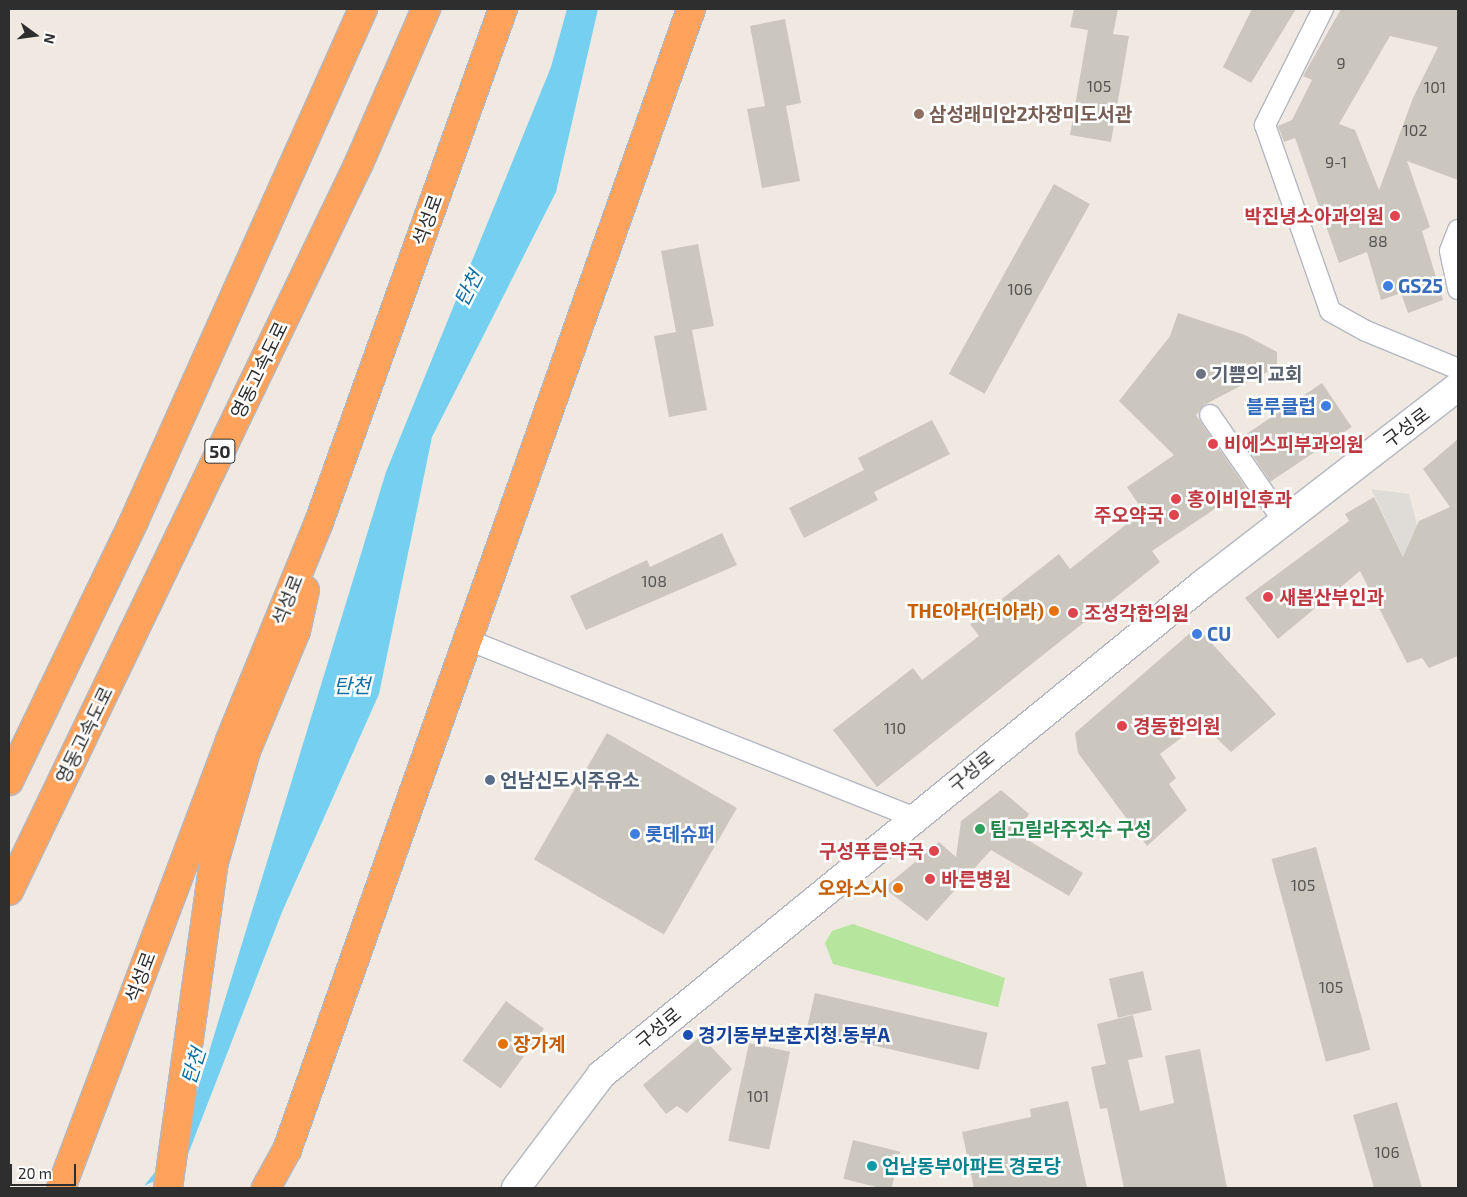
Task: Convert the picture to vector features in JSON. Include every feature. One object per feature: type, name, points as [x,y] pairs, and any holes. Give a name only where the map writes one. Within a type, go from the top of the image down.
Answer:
[{"type":"highway","points":[[9,781],[134,521],[363,9]]},
{"type":"highway","name":"영동고속도로","points":[[9,891],[359,163],[426,9]]},
{"type":"highway","name":"석성로","points":[[62,1185],[230,740],[319,522],[504,9]]},
{"type":"highway","points":[[275,1188],[692,9]]},
{"type":"highway","points":[[168,1188],[188,1032],[214,862],[246,752],[296,631],[319,522]]},
{"type":"highway","points":[[266,1188],[287,1150]]},
{"type":"main road","name":"구성로","points":[[516,1188],[600,1075],[914,817],[1284,522],[1458,387]]},
{"type":"street","points":[[1323,9],[1264,125],[1330,311],[1366,331],[1458,369]]},
{"type":"street","points":[[1458,230],[1450,251],[1458,289]]},
{"type":"street","points":[[1210,416],[1284,522]]},
{"type":"street","points":[[468,640],[914,817]]},
{"type":"green space","points":[[853,924],[1005,978],[998,1007],[833,964],[825,943],[832,931]]},
{"type":"shaded area","points":[[1371,489],[1409,494],[1417,525],[1423,526],[1458,602],[1458,638],[1445,644]]},
{"type":"water","name":"탄천","points":[[567,9],[598,9],[556,192],[432,437],[379,694],[282,912],[183,1167],[144,1186],[183,1137],[386,472],[551,67]]},
{"type":"building","points":[[1074,9],[1118,9],[1113,34],[1129,36],[1111,142],[1070,135],[1088,30],[1070,27]]},
{"type":"building","points":[[1252,9],[1296,9],[1251,83],[1223,67]]},
{"type":"building","points":[[1341,9],[1458,9],[1458,180],[1407,161],[1430,227],[1422,231],[1443,300],[1408,313],[1401,293],[1381,300],[1367,252],[1339,263],[1295,138],[1284,142],[1278,126],[1292,120],[1312,80],[1303,76]],"holes":[[[1390,36],[1438,47],[1413,98],[1379,190],[1355,130],[1339,124]]]},
{"type":"building","points":[[785,19],[801,103],[786,106],[800,181],[762,188],[747,109],[765,106],[750,26]]},
{"type":"building","points":[[1054,184],[1090,204],[985,394],[949,374]]},
{"type":"building","points":[[698,244],[714,326],[692,330],[707,410],[669,417],[654,336],[676,332],[661,251]]},
{"type":"building","points":[[1178,313],[1245,335],[1277,352],[1277,367],[1204,405],[1196,415],[1246,488],[1152,551],[1160,562],[877,787],[833,730],[913,668],[922,680],[979,636],[970,624],[1059,554],[1070,569],[1143,511],[1127,487],[1174,455],[1119,401],[1170,336]]},
{"type":"building","points":[[1322,383],[1352,427],[1270,482],[1241,438]]},
{"type":"building","points":[[932,420],[950,454],[874,492],[878,500],[804,538],[789,508],[864,470],[858,458]]},
{"type":"building","points":[[1458,439],[1458,656],[1429,668],[1422,658],[1407,663],[1360,571],[1278,639],[1245,598],[1349,521],[1345,514],[1374,497],[1403,557],[1419,521],[1450,507],[1423,469]]},
{"type":"building","points":[[722,533],[737,565],[586,630],[570,596],[647,560],[650,567]]},
{"type":"building","points":[[1197,627],[1276,714],[1231,752],[1201,723],[1160,754],[1176,778],[1169,784],[1187,810],[1147,846],[1078,753],[1075,733]]},
{"type":"building","name":"롯데슈퍼","points":[[607,733],[737,808],[664,934],[534,859]]},
{"type":"building","points":[[1001,790],[1029,814],[1016,833],[1083,873],[1069,896],[991,850],[927,921],[884,888],[939,842],[956,857],[961,821]]},
{"type":"building","points":[[1316,847],[1370,1050],[1326,1062],[1272,859]]},
{"type":"building","points":[[1143,971],[1152,1010],[1118,1018],[1109,979]]},
{"type":"building","points":[[815,993],[987,1033],[979,1070],[806,1030]]},
{"type":"building","name":"장가계","points":[[506,1001],[544,1029],[501,1088],[463,1061]]},
{"type":"building","points":[[1133,1015],[1143,1057],[1128,1060],[1140,1111],[1174,1103],[1165,1056],[1200,1049],[1227,1188],[1124,1188],[1107,1108],[1100,1109],[1091,1067],[1106,1064],[1097,1024]]},
{"type":"building","points":[[701,1036],[732,1069],[687,1113],[677,1106],[666,1114],[643,1085]]},
{"type":"building","points":[[749,1043],[790,1052],[769,1150],[728,1141]]},
{"type":"building","points":[[1068,1101],[1087,1188],[974,1188],[962,1132],[1031,1117],[1030,1109]]},
{"type":"building","points":[[1397,1102],[1422,1188],[1374,1188],[1353,1115]]},
{"type":"building","name":"언남동부아파트 경로당","points":[[853,1140],[901,1152],[892,1188],[880,1188],[843,1179]]},
{"type":"place","name":"삼성래미안2차장미도서관","points":[[919,114]]},
{"type":"place","name":"박진녕소아과의원","points":[[1395,216]]},
{"type":"place","name":"GS25","points":[[1388,286]]},
{"type":"place","name":"기쁨의 교회","points":[[1201,374]]},
{"type":"place","name":"블루클럽","points":[[1326,406]]},
{"type":"place","name":"비에스피부과의원","points":[[1213,444]]},
{"type":"place","name":"홍이비인후과","points":[[1176,499]]},
{"type":"place","name":"주오약국","points":[[1174,515]]},
{"type":"place","name":"새봄산부인과","points":[[1268,597]]},
{"type":"place","name":"THE아라(더아라)","points":[[1054,611]]},
{"type":"place","name":"조성각한의원","points":[[1073,613]]},
{"type":"place","name":"CU","points":[[1197,634]]},
{"type":"place","name":"경동한의원","points":[[1122,726]]},
{"type":"place","name":"언남신도시주유소","points":[[490,780]]},
{"type":"place","name":"팀고릴라주짓수 구성","points":[[980,829]]},
{"type":"place","name":"롯데슈퍼","points":[[635,834]]},
{"type":"place","name":"구성푸른약국","points":[[934,851]]},
{"type":"place","name":"바른병원","points":[[930,879]]},
{"type":"place","name":"오와스시","points":[[898,888]]},
{"type":"place","name":"경기동부보훈지청.동부A","points":[[688,1035]]},
{"type":"place","name":"장가계","points":[[503,1044]]},
{"type":"place","name":"언남동부아파트 경로당","points":[[872,1166]]}]
